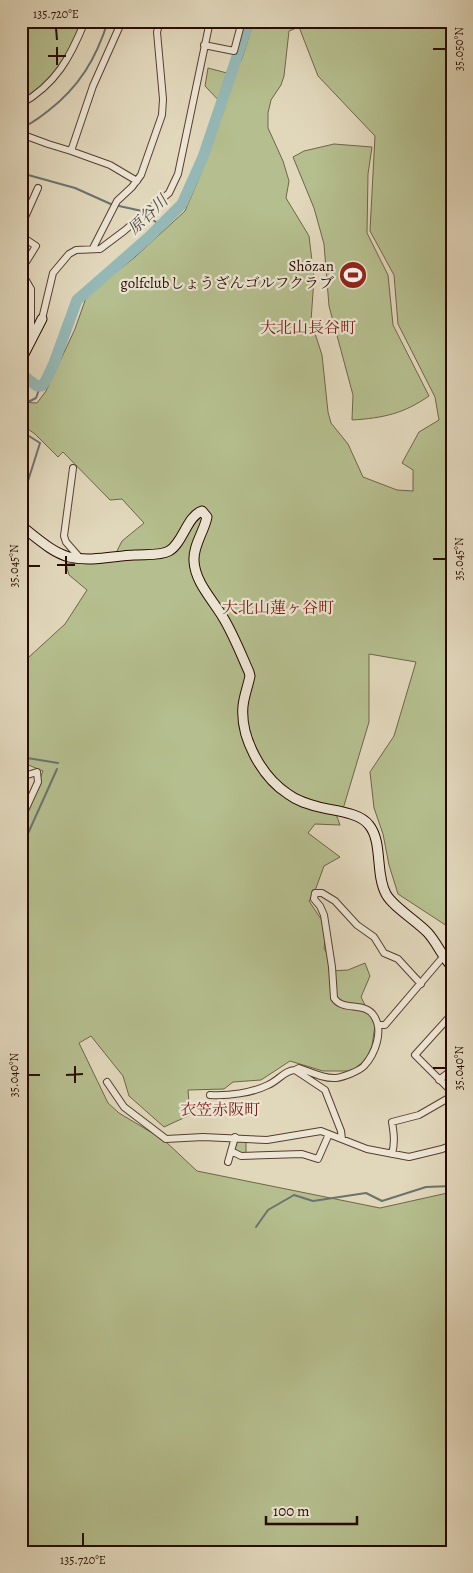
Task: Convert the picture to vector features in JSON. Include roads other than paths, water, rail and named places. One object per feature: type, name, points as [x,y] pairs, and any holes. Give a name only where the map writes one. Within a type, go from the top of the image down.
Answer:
[{"type":"street","points":[[21,104],[31,98],[58,74],[74,47],[85,21]]},
{"type":"street","points":[[71,150],[94,86],[122,21]]},
{"type":"street","points":[[93,248],[117,201],[141,175],[162,115],[163,99],[157,32],[160,21]]},
{"type":"street","points":[[21,360],[42,319],[53,272],[76,250],[100,249],[169,193],[178,174],[210,21]]},
{"type":"street","points":[[204,45],[234,51],[242,21]]},
{"type":"street","points":[[21,134],[110,164],[137,181]]},
{"type":"street","points":[[21,226],[38,188]]},
{"type":"street","points":[[21,236],[36,246],[21,271],[31,289],[31,343]]},
{"type":"street","points":[[73,468],[64,536],[66,542],[80,558]]},
{"type":"street","points":[[21,526],[54,550],[70,557],[80,558],[166,552],[176,544],[196,514],[204,512],[207,517],[194,555],[195,570],[225,619],[250,676],[243,705],[243,714],[247,736],[253,751],[269,778],[287,794],[305,803],[351,815],[368,824],[376,841],[380,876],[387,897],[426,932],[452,967]]},
{"type":"street","points":[[21,777],[37,772],[38,782],[21,819]]},
{"type":"street","points":[[210,1095],[222,1096],[266,1087],[287,1072],[299,1068],[327,1078],[335,1078],[361,1068],[365,1065],[371,1054],[380,1034],[374,1015],[360,1007],[344,1006],[334,998],[332,967],[324,915],[314,899],[315,893],[322,893],[335,901],[357,925],[374,937],[384,953],[398,959],[421,984]]},
{"type":"street","points":[[378,1025],[385,1025],[443,957]]},
{"type":"street","points":[[392,1154],[394,1136],[392,1122],[419,1115],[452,1094],[415,1055],[452,1014]]},
{"type":"street","points":[[296,1070],[325,1090],[341,1131],[342,1139]]},
{"type":"street","points":[[439,1080],[452,1070]]},
{"type":"street","points":[[107,1082],[124,1107],[166,1138],[235,1137],[267,1140],[310,1132],[321,1132],[367,1149],[409,1157],[442,1150],[452,1145]]},
{"type":"street","points":[[231,1151],[241,1156],[302,1154],[318,1159],[329,1134]]},
{"type":"street","points":[[228,1162],[235,1137]]},
{"type":"waterway","points":[[21,128],[32,123],[69,92],[92,60],[108,21]]},
{"type":"waterway","name":"原谷川","points":[[21,374],[37,386],[42,386],[54,363],[77,300],[149,237],[182,204],[203,157],[249,21]]},
{"type":"waterway","points":[[21,173],[75,188],[113,205]]},
{"type":"waterway","points":[[119,206],[142,211]]},
{"type":"waterway","points":[[148,216],[161,226]]},
{"type":"waterway","points":[[21,421],[24,404],[36,398],[40,387]]},
{"type":"waterway","points":[[21,431],[40,443],[21,503]]},
{"type":"waterway","points":[[21,757],[58,763]]},
{"type":"waterway","points":[[21,849],[57,769]]},
{"type":"waterway","points":[[256,1227],[268,1210],[294,1195],[313,1201],[366,1193],[382,1201],[426,1187],[452,1186]]},
{"type":"place","name":"Shõzan golfclubしょうざんゴルフクラブ","points":[[353,275]]},
{"type":"district","name":"大北山長谷町","points":[[308,328]]},
{"type":"district","name":"大北山蓮ヶ谷町","points":[[278,608]]},
{"type":"district","name":"衣笠赤阪町","points":[[220,1110]]}]
